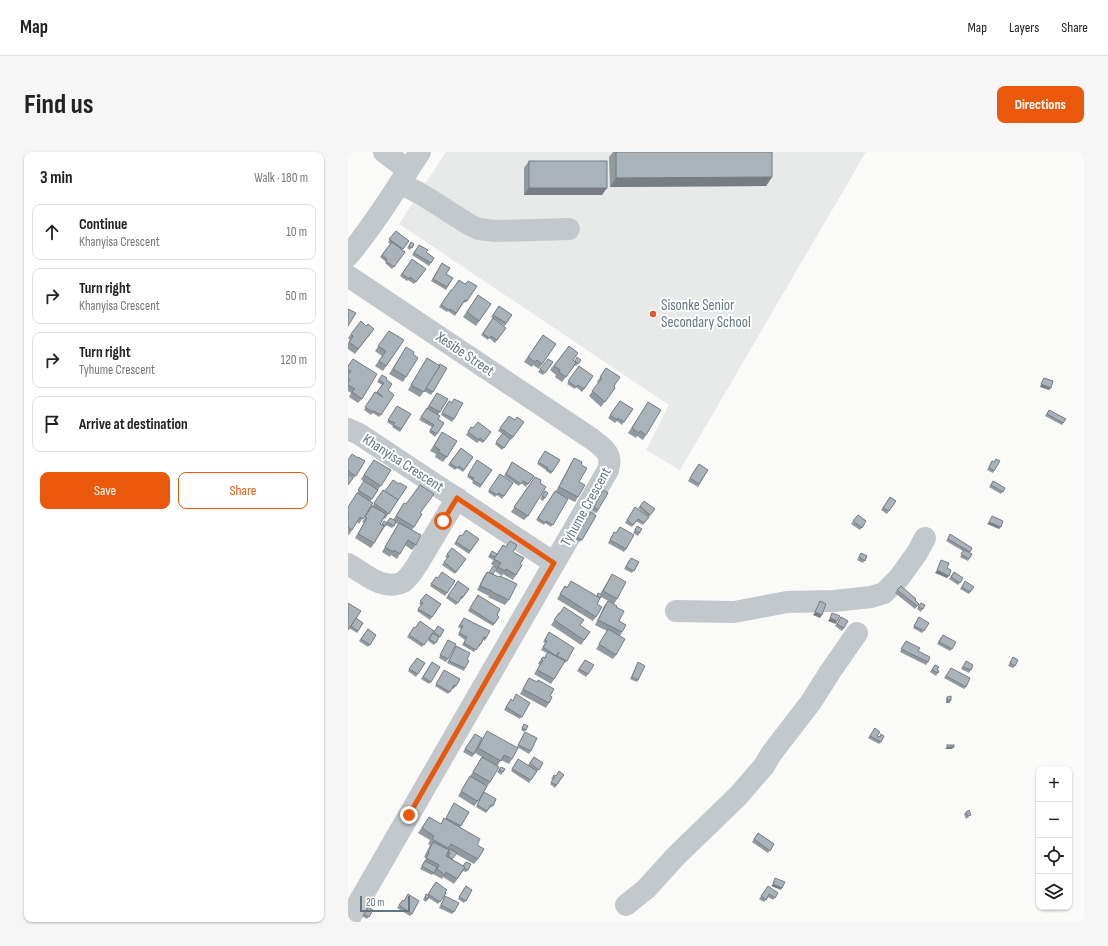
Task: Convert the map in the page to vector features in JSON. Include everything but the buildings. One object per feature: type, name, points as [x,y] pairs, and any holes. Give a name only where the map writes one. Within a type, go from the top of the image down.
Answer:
[{"type":"street","points":[[384,152],[404,177],[421,194],[470,225],[479,229],[569,229]]},
{"type":"street","points":[[348,256],[360,242],[420,152]]},
{"type":"street","name":"Xesibe Street","points":[[348,276],[582,432]]},
{"type":"street","name":"Khanyisa Crescent","points":[[348,429],[359,434],[554,563]]},
{"type":"street","name":"Tyhume Crescent","points":[[348,921],[608,470],[610,462],[609,456],[605,450],[582,432]]},
{"type":"street","name":"Khanyisa Crescent","points":[[348,564],[381,584],[395,585],[403,582],[417,565],[457,498]]},
{"type":"street","points":[[676,611],[734,612],[787,602],[834,601],[871,597],[884,593],[899,578],[917,553],[925,538]]},
{"type":"street","points":[[626,905],[646,889],[676,856],[738,796],[764,766],[771,754],[811,702],[857,633]]},
{"type":"shaded area","name":"Sisonke Senior Secondary School","points":[[446,152],[866,152],[680,470],[646,450],[669,405],[399,224]]},
{"type":"place","name":"Sisonke Senior Secondary School","points":[[653,314]]},
{"type":"route","points":[[409,815],[554,563],[457,498],[443,521]]}]
